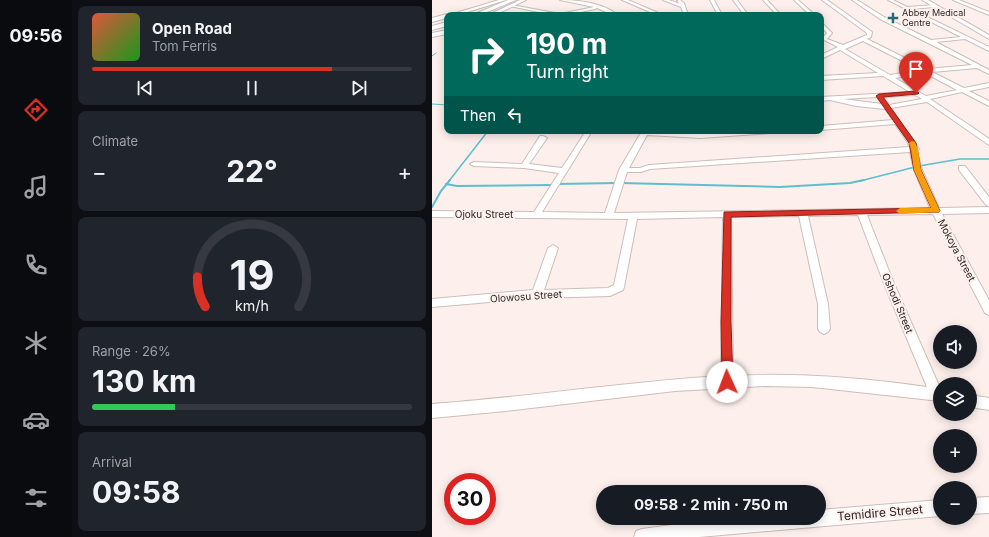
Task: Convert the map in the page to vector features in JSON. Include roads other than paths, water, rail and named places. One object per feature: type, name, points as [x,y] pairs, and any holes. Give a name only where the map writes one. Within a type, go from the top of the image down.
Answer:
[{"type":"highway","points":[[491,12],[520,0]]},
{"type":"highway","points":[[484,12],[512,3]]},
{"type":"main road","points":[[462,12],[504,0]]},
{"type":"main road","points":[[496,12],[512,3],[524,0]]},
{"type":"main road","points":[[924,0],[989,37]]},
{"type":"main road","points":[[432,20],[444,17]]},
{"type":"main road","points":[[432,35],[439,29]]},
{"type":"street","points":[[562,0],[601,6],[611,12]]},
{"type":"street","points":[[624,0],[654,12]]},
{"type":"street","points":[[665,0],[683,6]]},
{"type":"street","points":[[678,0],[682,3],[685,12]]},
{"type":"street","points":[[712,0],[718,12]]},
{"type":"street","points":[[735,0],[744,12]]},
{"type":"street","points":[[765,0],[776,12]]},
{"type":"street","points":[[796,0],[810,12]]},
{"type":"street","points":[[824,0],[870,33],[862,39],[842,48],[824,53]]},
{"type":"street","points":[[854,0],[882,18],[989,72]]},
{"type":"street","points":[[890,0],[989,50]]},
{"type":"street","points":[[955,0],[989,14]]},
{"type":"street","points":[[512,3],[548,12]]},
{"type":"street","points":[[578,12],[601,6]]},
{"type":"street","points":[[904,8],[934,6]]},
{"type":"street","points":[[824,26],[830,33],[824,39],[842,48],[926,99],[973,130],[989,143]]},
{"type":"street","points":[[930,41],[964,38]]},
{"type":"street","points":[[862,39],[875,44],[924,72],[989,104]]},
{"type":"street","points":[[824,78],[887,76],[978,66]]},
{"type":"street","points":[[832,99],[856,104],[888,107],[989,85]]},
{"type":"street","points":[[824,99],[916,93]]},
{"type":"street","points":[[621,174],[649,167],[705,162],[767,160],[915,149],[888,107],[879,96]]},
{"type":"street","points":[[824,128],[898,122]]},
{"type":"street","points":[[537,214],[587,134]]},
{"type":"street","points":[[609,216],[621,174],[636,144],[644,134]]},
{"type":"street","points":[[672,134],[700,136],[728,134]]},
{"type":"street","points":[[524,166],[543,138]]},
{"type":"street","name":"Mokoya Street","points":[[915,149],[917,166],[936,211],[989,310]]},
{"type":"street","points":[[474,164],[524,166],[564,171]]},
{"type":"street","points":[[962,168],[989,203]]},
{"type":"street","points":[[936,211],[989,210]]},
{"type":"street","name":"Ojoku Street","points":[[432,214],[633,216],[936,211]]},
{"type":"street","name":"Oshodi Street","points":[[861,212],[888,281],[933,384]]},
{"type":"street","points":[[803,213],[823,304],[824,329]]},
{"type":"street","points":[[727,214],[727,382]]},
{"type":"street","name":"Olowosu Street","points":[[432,303],[537,294],[610,292],[619,287],[633,216]]},
{"type":"street","points":[[537,294],[553,248]]},
{"type":"street","points":[[432,411],[506,405],[675,384],[765,380],[812,381],[933,394]]},
{"type":"street","points":[[977,402],[989,404]]},
{"type":"street","points":[[977,506],[989,505]]},
{"type":"street","name":"Temidire Street","points":[[826,517],[933,509]]},
{"type":"street","name":"Temidire Street","points":[[642,537],[733,525]]},
{"type":"waterway","points":[[432,56],[436,53]]},
{"type":"waterway","points":[[432,104],[444,105]]},
{"type":"waterway","points":[[449,181],[486,134]]},
{"type":"waterway","points":[[919,166],[960,159],[989,159]]},
{"type":"waterway","points":[[864,180],[915,167]]},
{"type":"waterway","points":[[447,184],[450,180]]},
{"type":"waterway","points":[[621,183],[780,187],[850,183],[864,180]]},
{"type":"waterway","points":[[557,184],[617,183]]},
{"type":"waterway","points":[[432,207],[447,184]]},
{"type":"waterway","points":[[447,184],[457,186],[553,185]]},
{"type":"place","name":"Abbey Medical Centre","points":[[893,18]]}]
